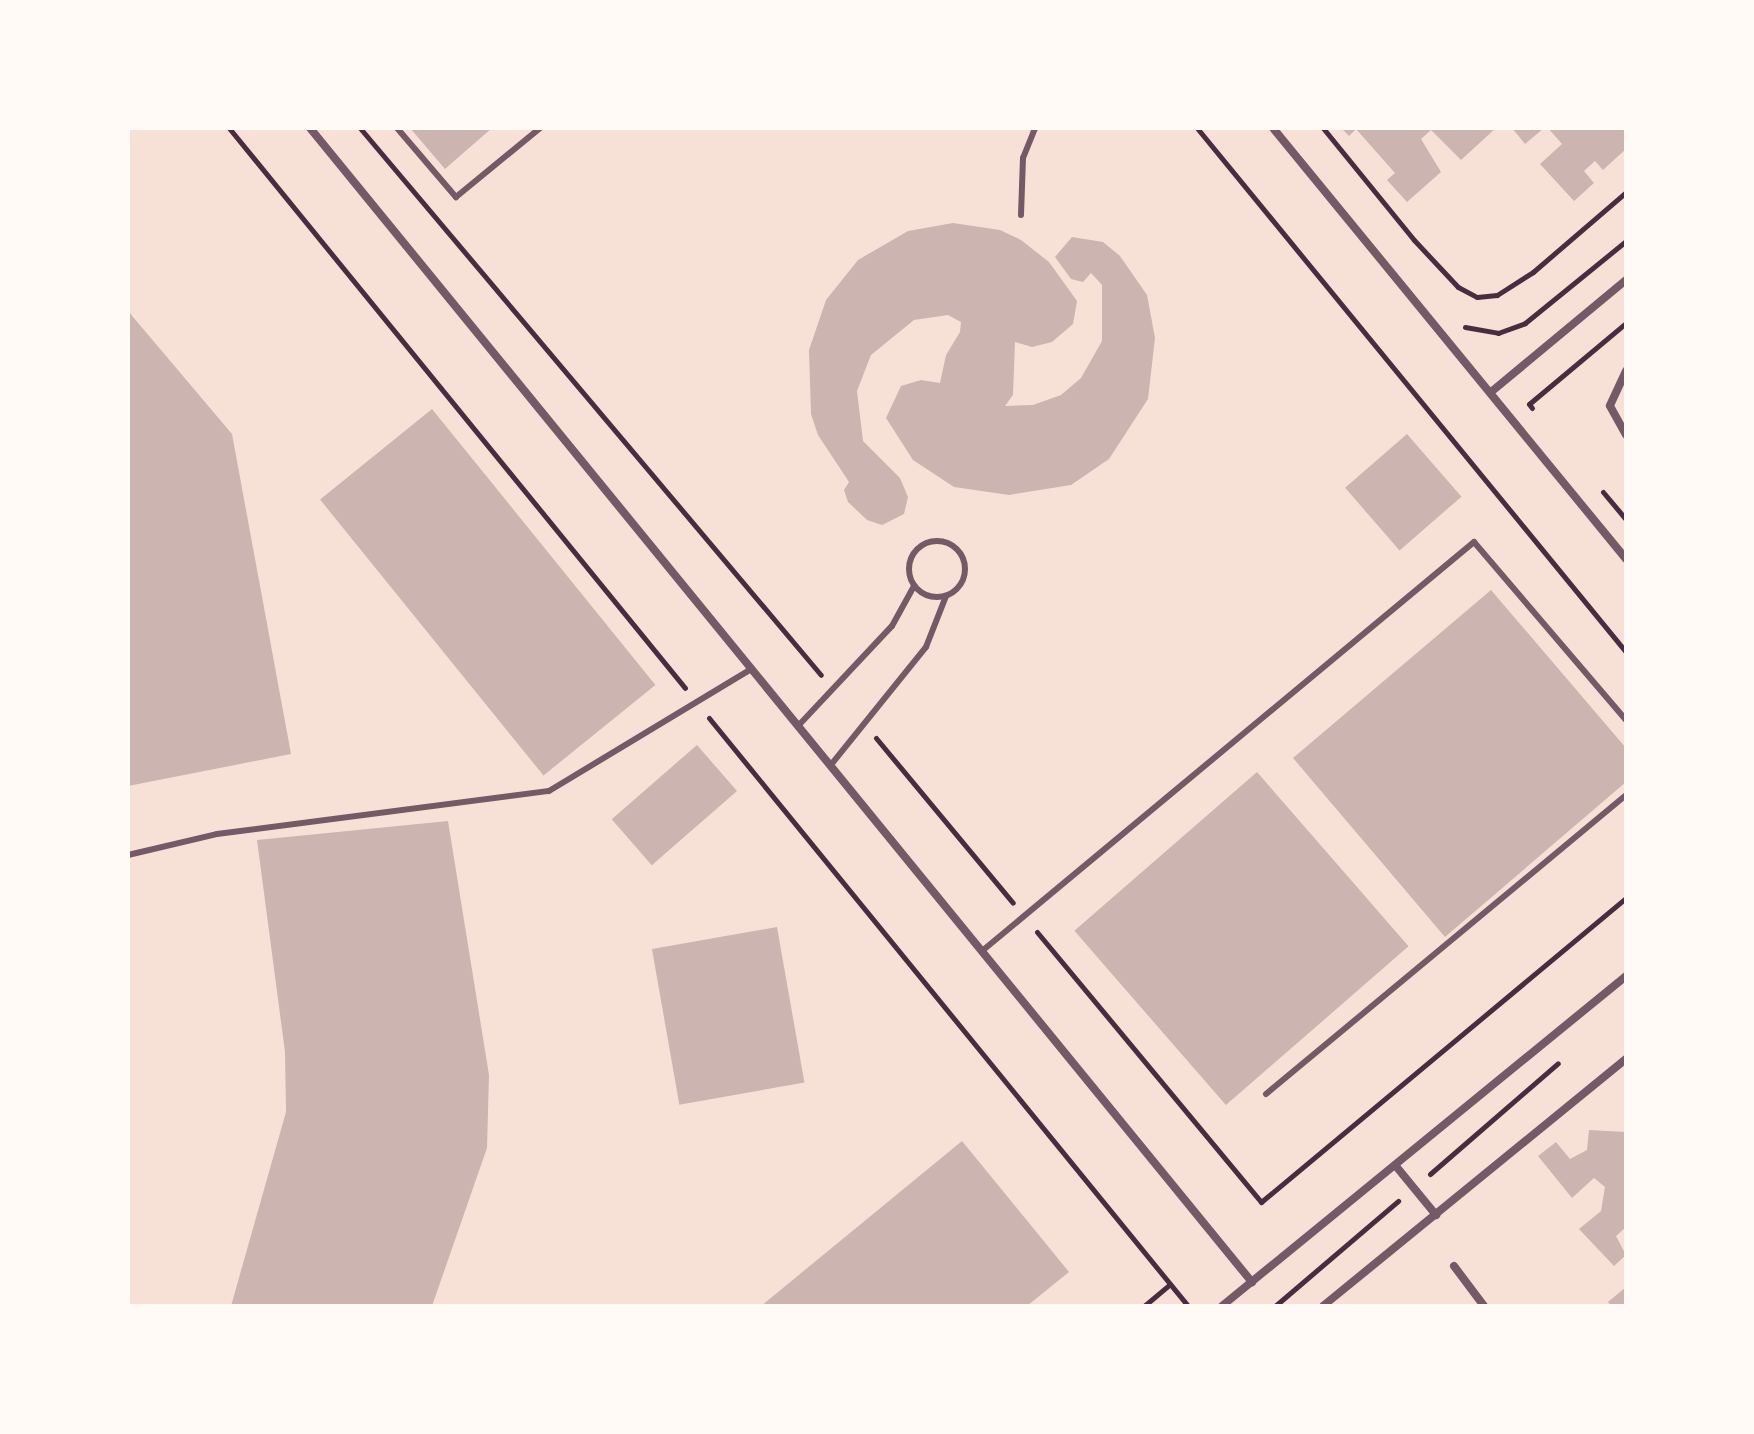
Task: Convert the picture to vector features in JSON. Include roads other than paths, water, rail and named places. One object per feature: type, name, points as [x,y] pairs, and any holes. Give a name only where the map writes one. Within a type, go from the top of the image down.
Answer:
[{"type":"street","points":[[310,128],[1252,1282]]},
{"type":"street","points":[[1273,128],[1626,559]]},
{"type":"street","points":[[1491,392],[1626,280]]},
{"type":"street","points":[[1626,371],[1610,406],[1626,435]]},
{"type":"street","points":[[1222,1306],[1626,976]]},
{"type":"street","points":[[1323,1306],[1626,1059]]},
{"type":"street","points":[[1395,1165],[1436,1215]]},
{"type":"street","points":[[1454,1266],[1484,1306]]},
{"type":"lane","points":[[397,128],[456,197],[540,128]]},
{"type":"lane","points":[[1021,215],[1023,158],[1035,128]]},
{"type":"lane","points":[[798,726],[831,687],[892,626],[914,586],[910,559],[923,545],[941,541],[957,550],[965,567],[961,585],[946,596],[926,647],[830,766]]},
{"type":"lane","points":[[982,951],[1474,542],[1626,720]]},
{"type":"lane","points":[[914,586],[929,596],[946,596]]},
{"type":"lane","points":[[128,855],[217,834],[549,791],[751,669]]},
{"type":"lane","points":[[1266,1094],[1626,795]]}]
